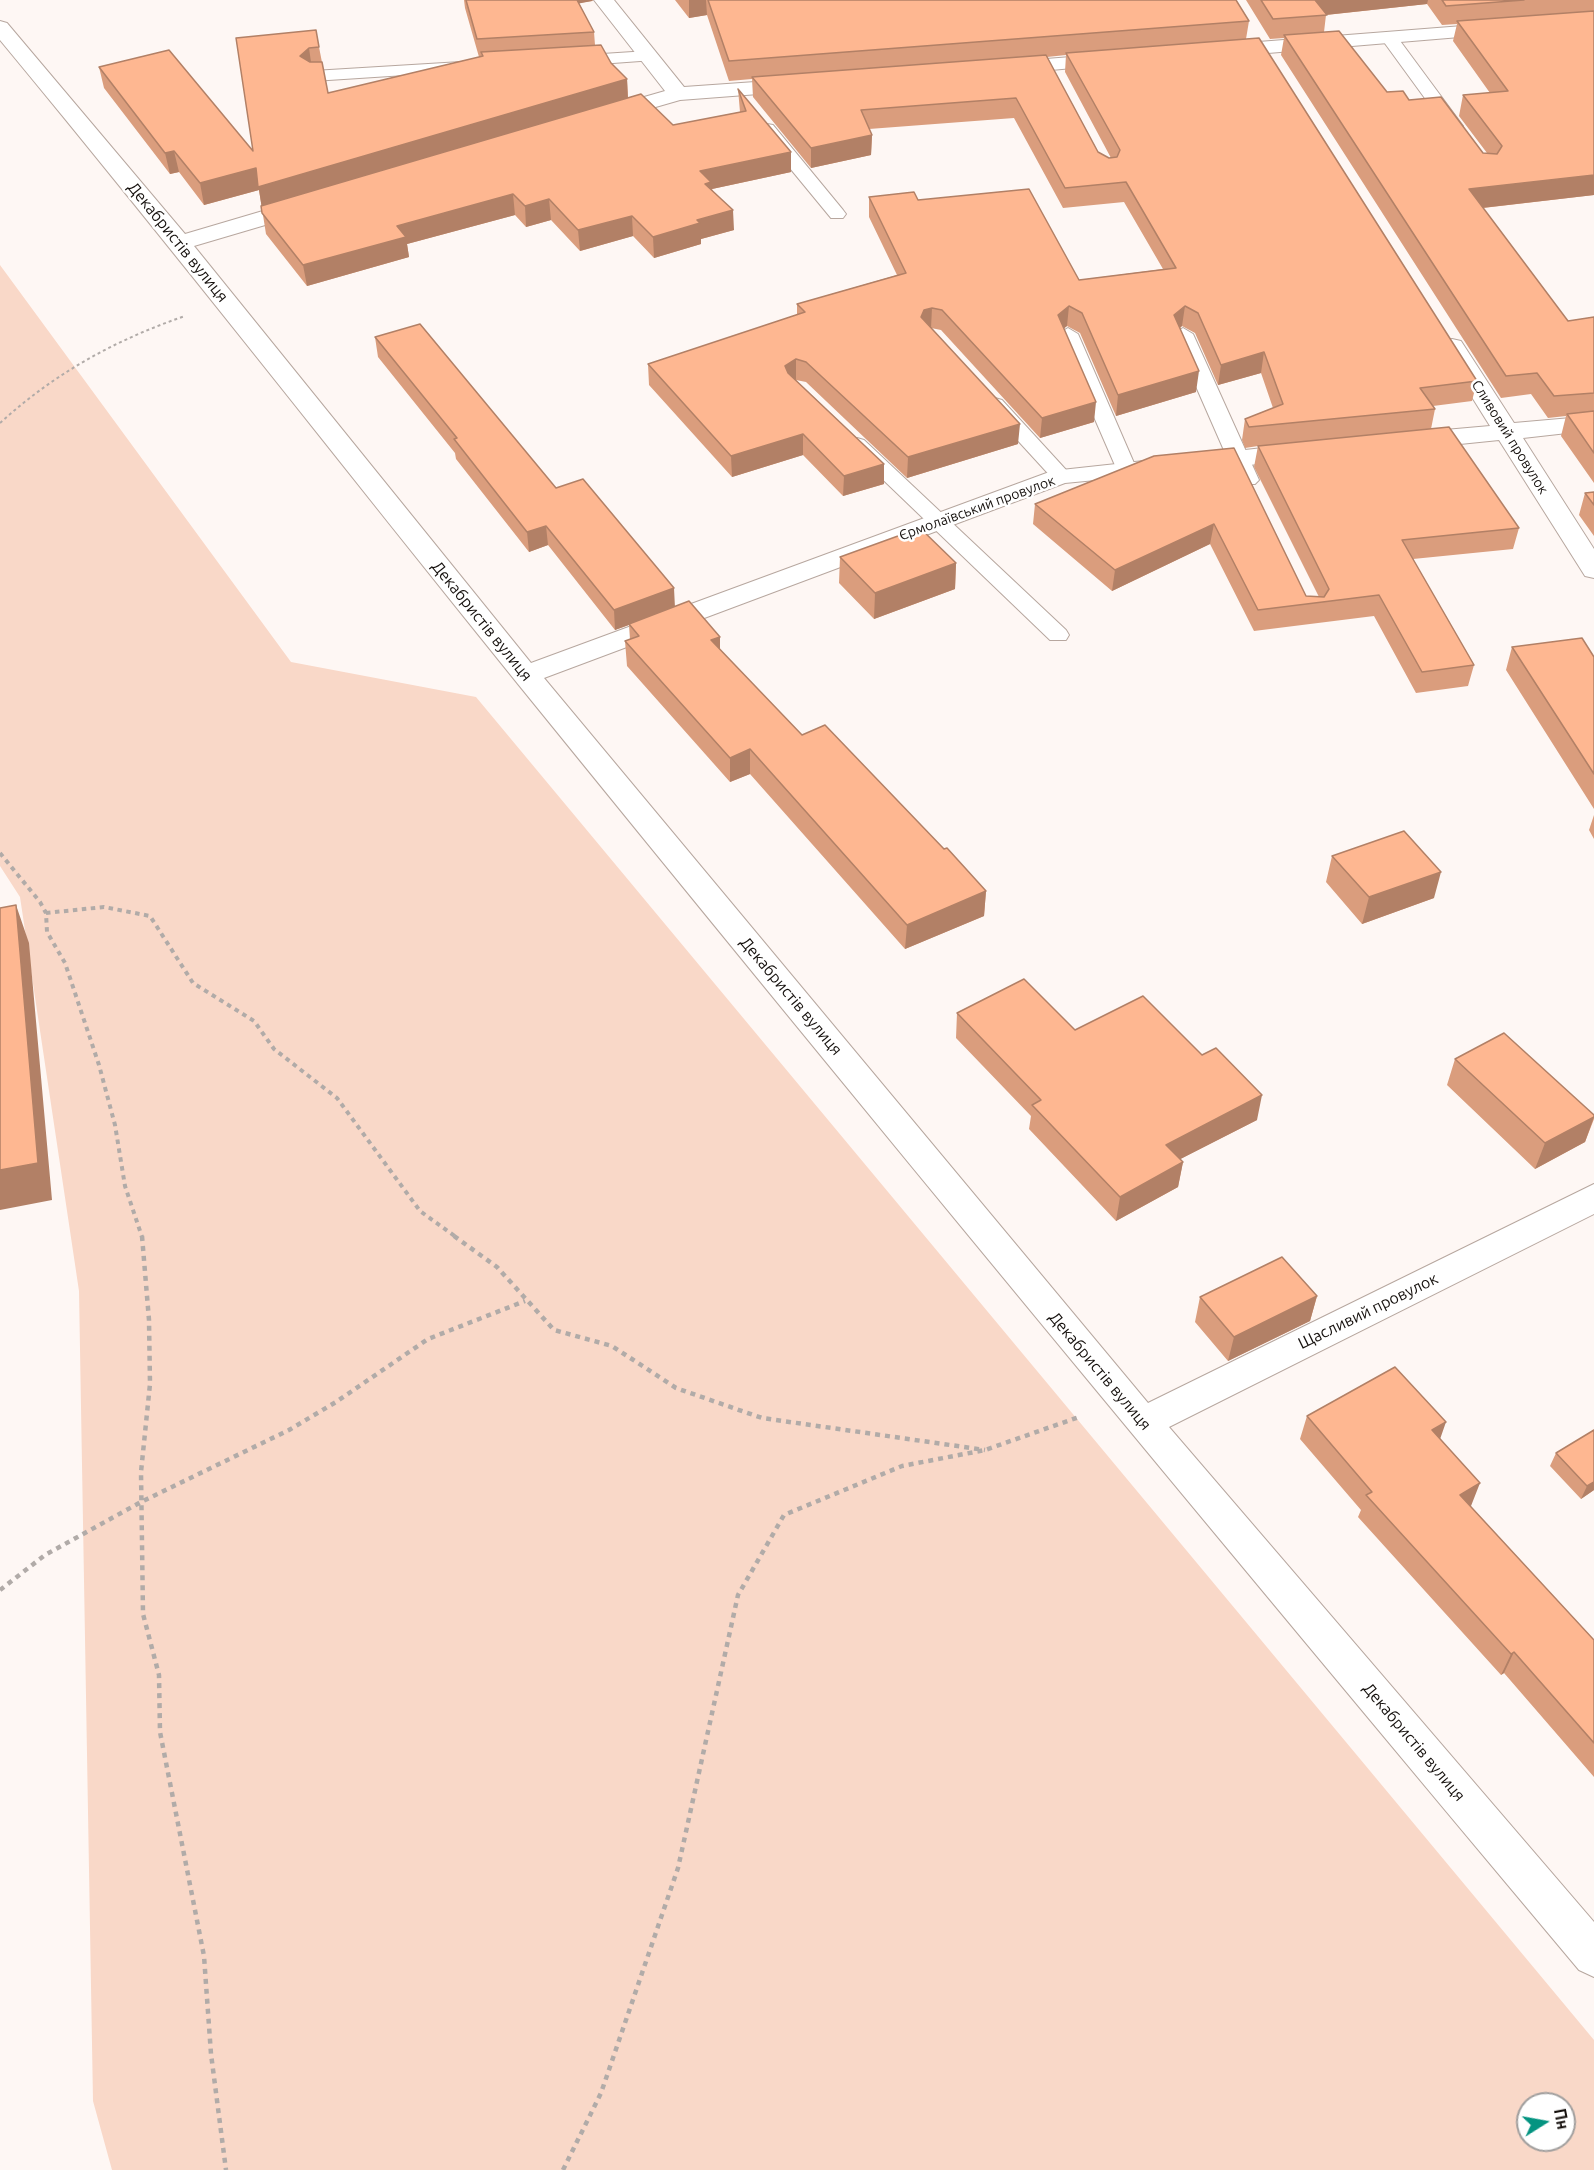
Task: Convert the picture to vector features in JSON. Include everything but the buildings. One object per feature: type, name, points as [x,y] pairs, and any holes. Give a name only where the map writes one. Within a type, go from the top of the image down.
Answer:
[{"type":"street","points":[[604,0],[678,94]]},
{"type":"street","name":"Декабристів вулиця","points":[[0,27],[180,243],[526,675],[1143,1423],[1594,1955]]},
{"type":"street","points":[[1205,53],[1258,38],[1389,38],[1526,27]]},
{"type":"street","points":[[1258,38],[1277,68]]},
{"type":"street","points":[[992,69],[1133,58]]},
{"type":"street","points":[[587,121],[678,94],[817,83]]},
{"type":"street","points":[[180,243],[327,199]]},
{"type":"street","name":"Сливовий провулок","points":[[1443,330],[1594,570]]},
{"type":"street","points":[[1390,443],[1594,423]]},
{"type":"street","name":"Єрмолаївський провулок","points":[[526,675],[1061,476],[1320,450]]},
{"type":"street","name":"Щасливий провулок","points":[[1143,1423],[1594,1198]]},
{"type":"lane","points":[[1389,38],[1465,140]]},
{"type":"lane","points":[[552,62],[648,56]]},
{"type":"lane","points":[[1050,65],[1060,84]]},
{"type":"lane","points":[[313,76],[481,66]]},
{"type":"lane","points":[[735,90],[837,214]]},
{"type":"lane","points":[[1068,334],[1127,470]]},
{"type":"lane","points":[[1183,334],[1258,499]]},
{"type":"lane","points":[[980,388],[1061,476]]},
{"type":"lane","points":[[839,427],[1058,635]]},
{"type":"path","points":[[0,423],[31,393],[101,348],[180,318],[228,303]]},
{"type":"path","points":[[0,853],[26,882],[46,913],[47,932],[65,963],[99,1065],[115,1125],[125,1186],[141,1237],[149,1320],[150,1384],[141,1472],[143,1614],[159,1675],[160,1732],[204,1956],[211,2054],[226,2170]]},
{"type":"path","points":[[46,913],[104,908],[150,916],[193,983],[254,1021],[274,1049],[337,1098],[420,1211],[497,1267],[525,1301],[554,1330],[612,1346],[676,1388],[762,1419],[985,1450]]},
{"type":"path","points":[[0,1590],[45,1555],[141,1502],[288,1430],[336,1402],[428,1339],[525,1301]]},
{"type":"path","points":[[563,2170],[601,2093],[678,1868],[738,1595],[783,1515],[902,1466],[985,1450],[1077,1417],[1143,1423]]},
{"type":"shaded area","points":[[0,265],[291,662],[476,697],[1594,2040],[1594,2170],[112,2170],[93,2101],[79,1291],[20,897],[0,866]]}]
